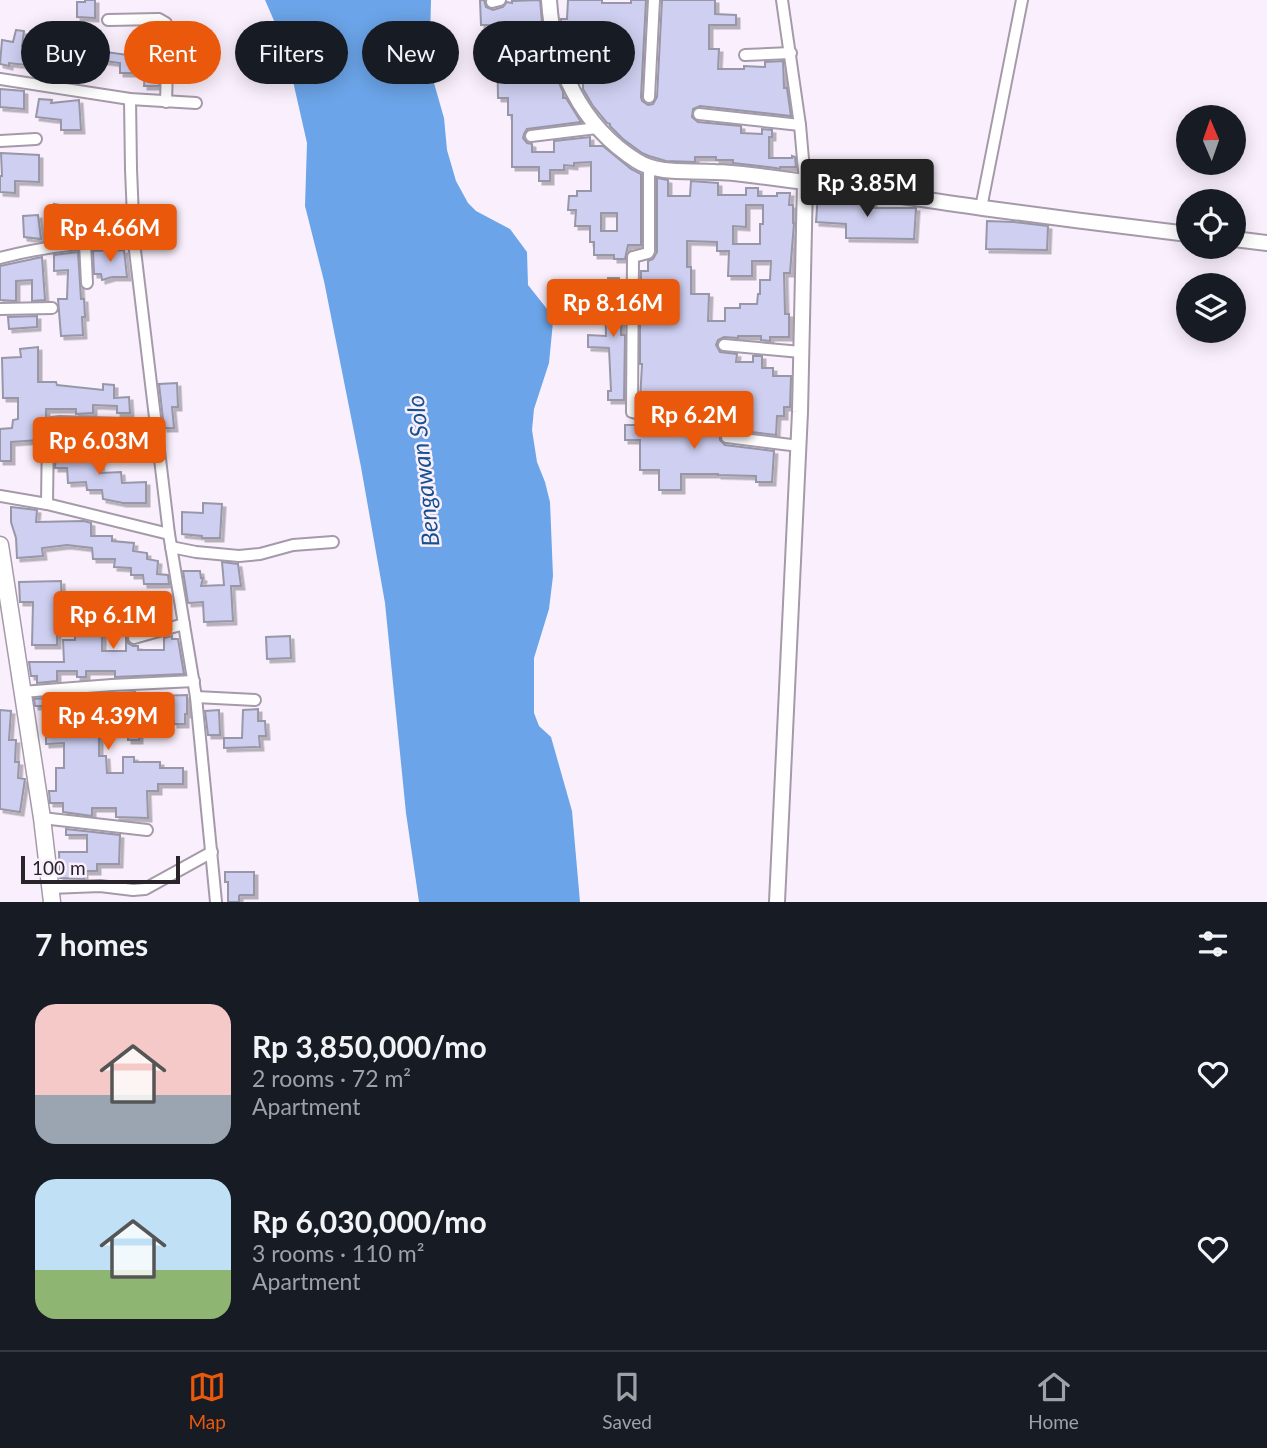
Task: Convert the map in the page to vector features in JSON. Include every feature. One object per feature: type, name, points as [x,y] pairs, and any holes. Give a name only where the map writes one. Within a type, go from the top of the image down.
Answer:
[{"type":"main road","points":[[0,550],[42,818],[51,895]]},
{"type":"street","points":[[549,0],[559,59],[584,110],[597,128],[629,155],[649,167],[733,173],[1176,232]]},
{"type":"street","points":[[649,97],[654,0]]},
{"type":"street","points":[[776,902],[799,446],[805,182],[791,53],[782,0]]},
{"type":"street","points":[[981,208],[1022,0]]},
{"type":"street","points":[[108,20],[159,19],[166,23],[166,102]]},
{"type":"street","points":[[745,55],[791,53]]},
{"type":"street","points":[[0,79],[130,99],[196,103]]},
{"type":"street","points":[[130,99],[134,242],[169,534],[196,697],[216,902]]},
{"type":"street","points":[[699,114],[800,125]]},
{"type":"street","points":[[531,136],[597,128]]},
{"type":"street","points":[[0,141],[36,139]]},
{"type":"street","points":[[649,167],[649,251],[633,257],[633,412],[678,407],[724,411],[728,437],[799,446]]},
{"type":"street","points":[[1246,240],[1267,243]]},
{"type":"street","points":[[0,258],[49,246],[134,242]]},
{"type":"street","points":[[85,243],[87,283]]},
{"type":"street","points":[[0,309],[52,308]]},
{"type":"street","points":[[724,345],[802,352]]},
{"type":"street","points":[[47,504],[48,428],[52,423],[156,425]]},
{"type":"street","points":[[0,496],[47,504],[169,534]]},
{"type":"street","points":[[171,547],[239,556],[260,554],[293,545],[332,542]]},
{"type":"street","points":[[134,638],[184,624]]},
{"type":"street","points":[[22,692],[194,681]]},
{"type":"street","points":[[196,697],[255,701]]},
{"type":"street","points":[[42,818],[147,830]]},
{"type":"street","points":[[51,895],[100,886],[145,889],[212,852]]},
{"type":"water","name":"Bengawan Solo","points":[[265,0],[431,0],[430,21],[362,21],[362,84],[434,84],[456,181],[468,203],[476,211],[510,229],[527,252],[528,285],[551,314],[553,322],[549,363],[534,409],[532,430],[537,462],[550,502],[553,576],[549,609],[534,658],[534,713],[539,726],[551,737],[572,811],[580,902],[419,902],[406,813],[385,603],[324,281],[305,206],[307,143],[294,84],[348,84],[348,21],[274,21]]},
{"type":"building","points":[[95,0],[95,18],[77,17],[77,2]]},
{"type":"building","points":[[480,0],[484,0],[486,7],[493,10],[503,7],[507,2],[540,0],[542,21],[481,21]]},
{"type":"building","points":[[568,0],[631,3],[631,0],[646,0],[641,97],[648,105],[653,104],[657,97],[662,0],[715,0],[715,14],[736,15],[736,25],[709,25],[709,49],[719,49],[718,69],[765,67],[765,62],[783,61],[784,88],[787,88],[791,116],[700,106],[693,109],[692,117],[698,122],[741,126],[741,133],[762,134],[762,129],[772,130],[772,137],[769,137],[769,158],[795,157],[796,167],[780,169],[733,163],[733,160],[716,160],[716,157],[695,157],[695,162],[666,161],[642,153],[607,123],[583,89],[583,84],[635,84],[635,21],[561,21],[567,19]]},
{"type":"building","points":[[16,30],[21,31],[21,64],[0,64],[2,40],[13,42]]},
{"type":"building","points":[[110,53],[124,54],[124,73],[120,73],[120,63],[110,62]]},
{"type":"building","points":[[498,84],[560,84],[563,98],[566,98],[581,122],[527,129],[523,138],[532,144],[532,152],[554,152],[554,141],[590,137],[590,146],[603,146],[641,174],[641,245],[628,245],[625,259],[614,259],[614,255],[594,255],[594,242],[590,242],[590,226],[575,226],[576,210],[568,210],[569,196],[577,196],[577,191],[591,191],[591,162],[564,165],[564,170],[550,170],[550,181],[539,181],[539,167],[512,167],[512,115],[508,115],[508,98],[498,98]],"holes":[[[601,213],[617,213],[617,231],[601,231]]]},
{"type":"building","points":[[0,89],[24,91],[24,109],[0,107]]},
{"type":"building","points":[[39,99],[52,100],[51,103],[79,100],[81,130],[61,130],[61,120],[36,117]]},
{"type":"building","points":[[1,153],[39,155],[39,182],[15,181],[15,193],[0,192]]},
{"type":"building","points":[[657,178],[668,180],[668,196],[690,196],[691,181],[718,183],[718,195],[746,195],[746,188],[758,188],[758,196],[790,193],[789,205],[793,205],[794,223],[790,273],[784,273],[785,314],[789,314],[789,337],[770,337],[770,341],[761,340],[761,336],[724,337],[718,340],[716,345],[720,352],[737,354],[736,362],[753,362],[753,356],[762,356],[762,368],[773,368],[773,376],[791,376],[790,407],[784,407],[784,416],[777,416],[776,435],[735,430],[734,412],[730,405],[725,403],[678,399],[640,401],[640,322],[642,305],[650,305],[650,280],[641,280],[641,271],[648,271],[648,261],[653,259],[657,252]],"holes":[[[746,205],[763,205],[760,244],[733,244],[733,226],[746,227]],[[687,241],[717,242],[717,251],[729,251],[728,276],[752,276],[752,261],[771,261],[770,280],[760,280],[757,304],[740,304],[740,308],[725,308],[725,321],[708,321],[709,294],[691,294]]]},
{"type":"building","points":[[818,194],[843,197],[843,202],[873,202],[873,208],[916,208],[914,239],[846,238],[846,224],[816,222]]},
{"type":"building","points":[[54,204],[88,206],[88,215],[116,217],[116,234],[54,239]]},
{"type":"building","points":[[38,215],[41,239],[24,237],[23,216]]},
{"type":"building","points":[[987,221],[1048,226],[1047,250],[986,249]]},
{"type":"building","points":[[124,250],[127,277],[102,280],[101,274],[94,274],[93,251]]},
{"type":"building","points":[[78,252],[81,299],[84,299],[83,335],[61,336],[58,299],[67,299],[68,270],[54,271],[54,255]]},
{"type":"building","points":[[42,257],[45,300],[32,301],[32,280],[16,281],[16,301],[0,300],[0,266]]},
{"type":"building","points":[[608,278],[619,278],[620,305],[625,305],[625,318],[621,318],[621,335],[625,335],[624,400],[608,400],[608,391],[611,391],[609,348],[588,347],[588,335],[606,336],[605,290]]},
{"type":"building","points":[[37,316],[37,327],[9,329],[8,317]]},
{"type":"building","points":[[38,347],[38,382],[56,382],[57,385],[103,390],[103,384],[114,385],[114,398],[129,397],[130,413],[117,413],[117,406],[93,405],[93,413],[76,414],[76,409],[46,409],[40,440],[11,442],[11,461],[0,461],[0,429],[12,428],[13,420],[18,419],[18,398],[3,398],[2,358],[21,357],[20,349]]},
{"type":"building","points":[[177,383],[178,407],[172,407],[174,428],[164,428],[159,384]]},
{"type":"building","points":[[678,415],[710,418],[710,424],[719,424],[720,440],[725,445],[774,451],[772,482],[756,482],[756,476],[681,474],[681,490],[659,490],[659,470],[640,470],[640,440],[625,440],[625,425],[647,425],[647,419]]},
{"type":"building","points":[[116,434],[117,446],[96,447],[96,435]]},
{"type":"building","points":[[99,449],[101,473],[121,472],[122,483],[146,482],[146,503],[123,503],[103,499],[102,490],[87,490],[86,482],[68,483],[67,468],[55,468],[56,452]]},
{"type":"building","points":[[203,503],[222,504],[220,538],[182,534],[182,512],[203,513]]},
{"type":"building","points":[[11,507],[37,510],[36,522],[84,521],[91,523],[91,536],[112,536],[112,541],[134,543],[133,551],[147,553],[147,559],[158,561],[157,574],[168,575],[169,584],[144,584],[143,575],[131,575],[131,568],[114,567],[115,559],[93,559],[92,548],[67,545],[42,548],[43,556],[17,558]]},
{"type":"building","points":[[222,562],[238,564],[241,586],[231,586],[233,621],[204,622],[203,602],[188,603],[183,571],[200,571],[203,578],[201,586],[224,585]]},
{"type":"building","points":[[61,581],[62,609],[75,609],[75,622],[57,623],[57,645],[32,645],[33,602],[20,602],[19,582]]},
{"type":"building","points":[[129,609],[149,609],[149,616],[160,616],[160,622],[129,632],[126,637],[128,643],[138,646],[138,650],[164,650],[164,638],[172,636],[172,639],[178,639],[184,674],[115,677],[115,671],[86,671],[86,677],[77,677],[77,671],[57,671],[57,681],[37,683],[37,676],[31,676],[29,662],[64,662],[63,640],[75,640],[75,626],[99,626],[99,615],[129,613]],"holes":[[[126,630],[126,651],[102,651],[102,631]]]},
{"type":"building","points":[[290,636],[291,658],[267,659],[266,637]]},
{"type":"building","points":[[157,693],[157,696],[187,695],[185,724],[174,724],[174,720],[139,722],[139,740],[128,740],[128,724],[106,724],[107,737],[99,737],[99,756],[106,756],[107,773],[123,773],[123,757],[134,757],[134,762],[160,762],[160,768],[183,768],[183,784],[158,784],[158,791],[147,791],[148,818],[116,817],[116,808],[92,808],[92,816],[63,812],[63,803],[50,803],[49,791],[56,791],[56,768],[64,768],[64,743],[46,744],[46,706],[35,706],[34,699],[79,698],[79,709],[98,709],[98,694]]},
{"type":"building","points":[[258,709],[258,721],[265,721],[266,736],[259,736],[260,747],[224,748],[224,738],[242,738],[243,710]]},
{"type":"building","points":[[0,710],[11,711],[9,740],[16,740],[15,762],[19,762],[18,778],[25,779],[20,812],[0,809]]},
{"type":"building","points":[[219,710],[220,735],[208,735],[205,711]]},
{"type":"building","points":[[66,829],[120,835],[119,864],[97,864],[97,871],[84,871],[84,879],[60,878],[59,852],[87,852],[87,835],[66,835]]},
{"type":"building","points":[[225,872],[254,872],[254,895],[240,895],[239,902],[228,902]]}]
